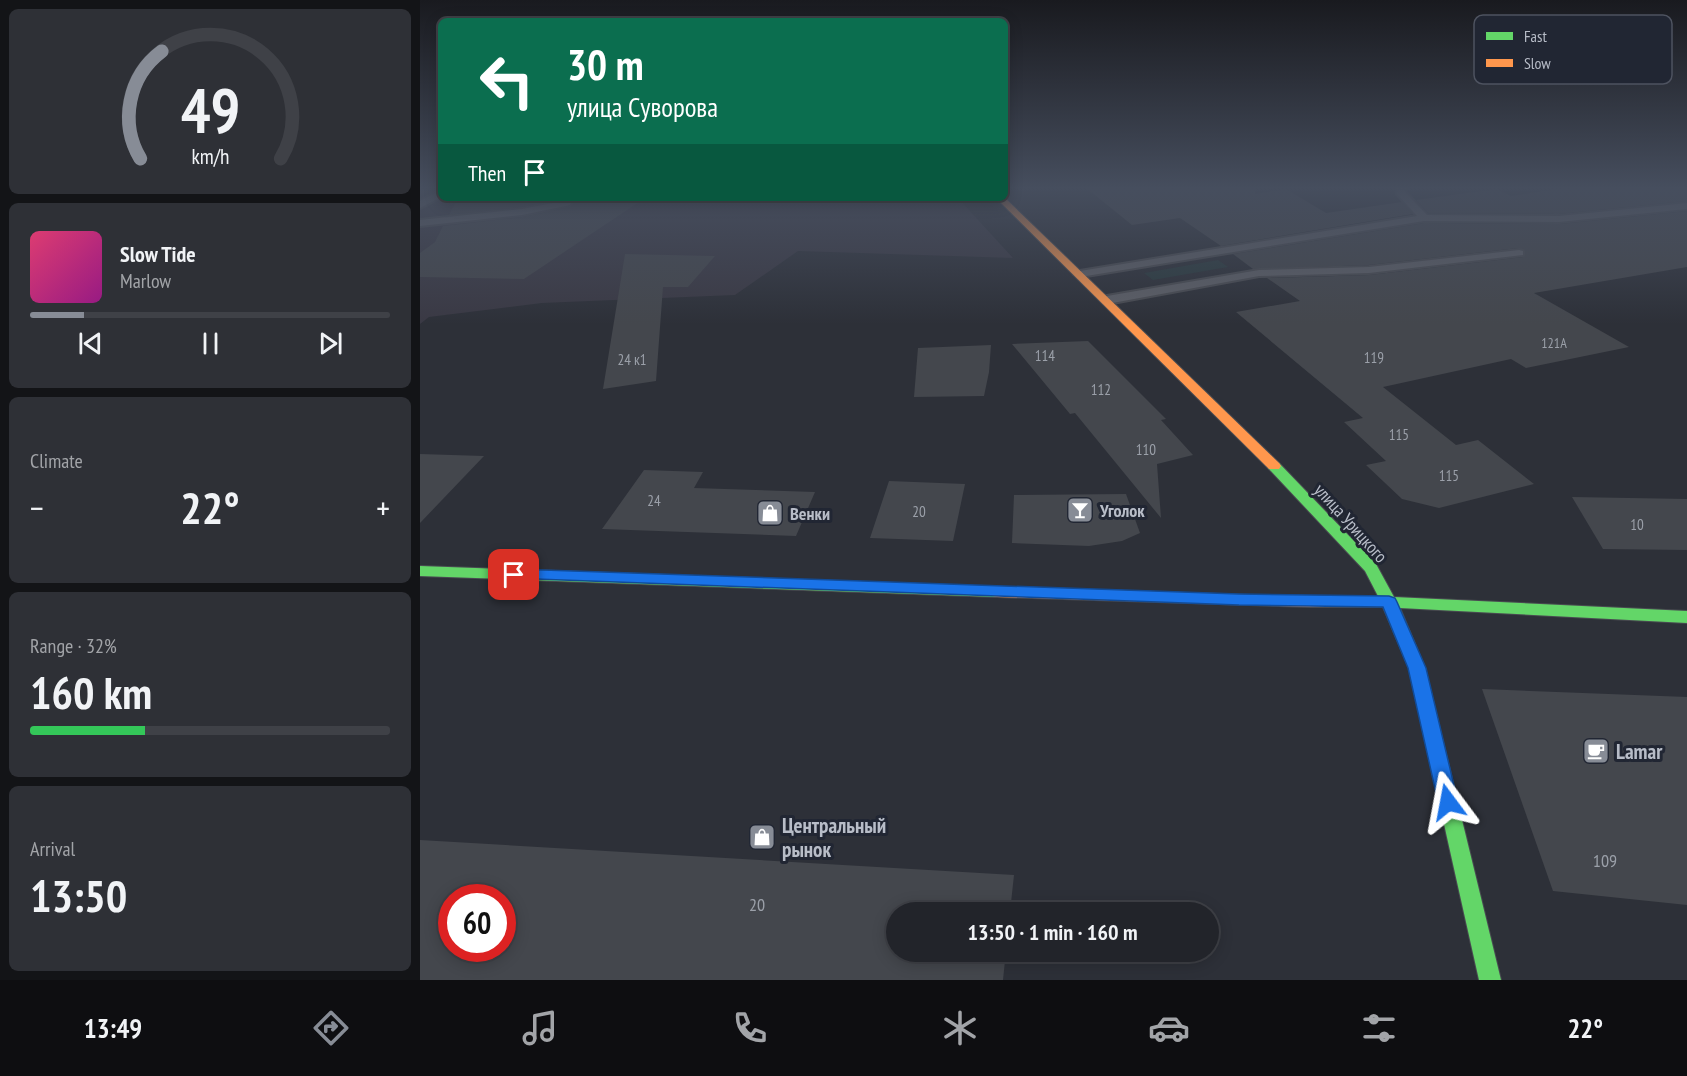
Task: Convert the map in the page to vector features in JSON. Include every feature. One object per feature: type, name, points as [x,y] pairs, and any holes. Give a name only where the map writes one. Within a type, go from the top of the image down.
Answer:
[{"type":"main road","name":"улица Урицкого","points":[[1037,233],[1233,424],[1371,568],[1389,602],[1417,668],[1490,980]]},
{"type":"main road","points":[[420,571],[1024,593],[1310,602],[1389,602],[1687,617]]},
{"type":"lane","points":[[1080,274],[1333,233]]},
{"type":"lane","points":[[1107,300],[1259,273],[1369,270],[1519,253]]},
{"type":"shaded area","points":[[420,233],[990,233],[1013,258],[798,251],[735,295],[542,303],[429,317],[420,324]]},
{"type":"shaded area","points":[[1218,260],[1228,267],[1153,280],[1144,273]]},
{"type":"building","points":[[440,233],[593,233],[524,279],[420,277],[420,253],[435,242]]},
{"type":"building","points":[[1202,233],[1301,233],[1221,246]]},
{"type":"building","points":[[1364,233],[1687,233],[1687,267],[1534,293],[1629,347],[1526,368],[1511,359],[1383,387],[1456,445],[1478,440],[1534,484],[1439,508],[1402,499],[1366,465],[1386,461],[1344,422],[1363,418],[1236,312],[1300,301],[1267,278],[1369,275],[1523,257],[1525,251],[1519,248],[1369,265],[1253,269],[1233,254]]},
{"type":"building","points":[[625,254],[715,256],[688,287],[663,287],[656,381],[603,389]]},
{"type":"building","points":[[1088,341],[1166,419],[1161,420],[1193,455],[1157,464],[1161,518],[1075,413],[1070,414],[1012,344]]},
{"type":"building","points":[[991,345],[984,396],[914,397],[918,348]]},
{"type":"building","points":[[420,454],[484,456],[420,523]]},
{"type":"building","points":[[644,470],[703,472],[694,488],[815,492],[796,536],[602,529]]},
{"type":"building","points":[[889,481],[965,484],[953,541],[870,538]]},
{"type":"building","name":"Уголок","points":[[1126,494],[1140,533],[1122,541],[1089,546],[1012,543],[1014,495]]},
{"type":"building","points":[[1572,497],[1687,499],[1687,550],[1603,549]]},
{"type":"building","name":"Lamar","points":[[1482,689],[1687,697],[1687,905],[1553,891]]},
{"type":"building","name":"Центральный рынок","points":[[420,840],[1014,875],[1011,902],[886,902],[886,962],[1005,962],[1003,980],[420,980]]},
{"type":"traffic: fast","points":[[1274,466],[1371,568],[1389,602],[1417,668],[1490,980]]},
{"type":"traffic: fast","points":[[420,571],[997,592]]},
{"type":"traffic: fast","points":[[1384,602],[1687,617]]},
{"type":"traffic: slow","points":[[1036,233],[1274,466]]},
{"type":"traffic: slow","points":[[997,592],[1310,602],[1384,602]]},
{"type":"place","name":"Уголок","points":[[1080,510]]},
{"type":"place","name":"Венки","points":[[770,513]]},
{"type":"place","name":"Lamar","points":[[1596,751]]},
{"type":"place","name":"Центральный рынок","points":[[762,837]]},
{"type":"route","points":[[514,575],[1239,600],[1389,602],[1417,668],[1448,802]]}]
